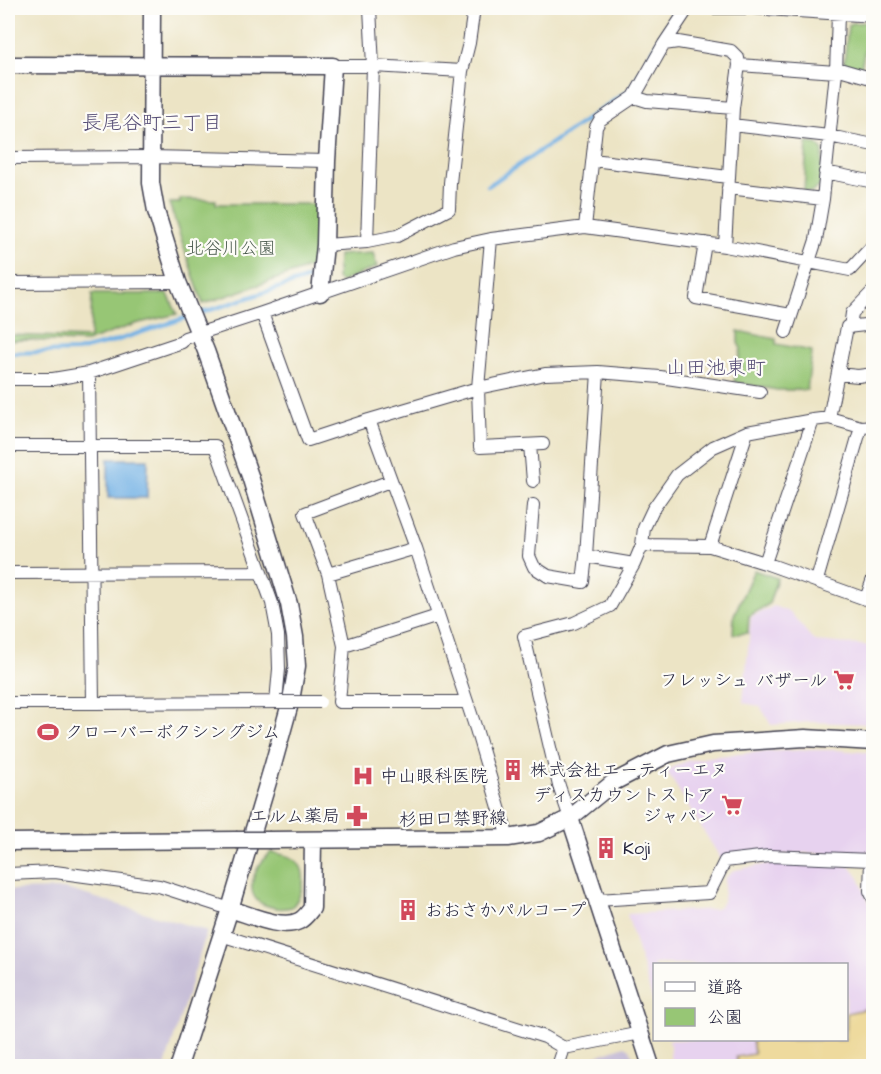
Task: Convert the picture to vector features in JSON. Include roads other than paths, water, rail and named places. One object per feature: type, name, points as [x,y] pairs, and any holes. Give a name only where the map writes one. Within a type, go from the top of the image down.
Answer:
[{"type":"street","points":[[152,8],[151,183],[156,211],[178,282],[250,476],[289,604],[297,666],[289,708],[230,909],[179,1066]]},
{"type":"street","points":[[367,242],[373,66],[370,8]]},
{"type":"street","points":[[325,245],[367,242],[397,236],[449,209],[462,71],[474,8]]},
{"type":"street","points":[[585,227],[596,127],[600,120],[634,97],[664,44],[688,8]]},
{"type":"street","points":[[713,8],[752,8],[873,16]]},
{"type":"street","points":[[786,332],[816,240],[823,199],[836,70],[838,14]]},
{"type":"street","points":[[664,44],[678,42],[731,51],[738,58],[725,246]]},
{"type":"street","points":[[8,65],[373,66],[462,71]]},
{"type":"street","points":[[739,65],[836,70],[873,79]]},
{"type":"street","points":[[320,293],[325,245],[333,66]]},
{"type":"street","points":[[634,97],[647,101],[733,108]]},
{"type":"street","points":[[732,125],[829,136],[873,145]]},
{"type":"street","points":[[8,158],[151,157],[327,161]]},
{"type":"street","points":[[593,160],[823,199]]},
{"type":"street","points":[[825,172],[873,182]]},
{"type":"street","points":[[8,379],[53,379],[89,374],[182,342],[195,324],[262,313],[454,247],[490,238],[585,227],[725,246],[850,270],[873,244]]},
{"type":"street","points":[[490,238],[478,388],[480,447],[543,444]]},
{"type":"street","points":[[705,243],[696,298],[792,315]]},
{"type":"street","points":[[8,283],[178,282]]},
{"type":"street","points":[[850,327],[852,313],[873,290]]},
{"type":"street","points":[[262,313],[308,440],[478,388],[544,374],[598,372],[660,377],[760,392]]},
{"type":"street","points":[[829,418],[847,327],[873,324]]},
{"type":"street","points":[[533,505],[529,556],[534,567],[548,576],[583,582],[598,372]]},
{"type":"street","points":[[89,374],[93,703]]},
{"type":"street","points":[[838,374],[858,376],[873,374]]},
{"type":"street","points":[[651,1066],[559,786],[524,636],[574,623],[610,606],[634,564],[642,545],[644,528],[648,519],[677,475],[713,447],[747,432],[829,418],[867,427],[817,580]]},
{"type":"street","points":[[369,420],[416,548],[467,702],[508,838]]},
{"type":"street","points":[[765,563],[813,420]]},
{"type":"street","points":[[710,546],[747,432]]},
{"type":"street","points":[[530,445],[533,481]]},
{"type":"street","points":[[8,447],[215,446],[272,603],[278,635],[278,702]]},
{"type":"street","points":[[339,702],[344,646],[328,574],[305,513],[390,482]]},
{"type":"street","points":[[642,545],[710,546],[817,580],[870,600],[873,576]]},
{"type":"street","points":[[328,574],[416,548]]},
{"type":"street","points":[[586,556],[634,564]]},
{"type":"street","points":[[8,573],[260,573]]},
{"type":"street","points":[[344,646],[438,616]]},
{"type":"street","points":[[8,703],[467,702]]},
{"type":"street","name":"杉田口禁野線","points":[[8,842],[508,838],[539,833],[570,819],[614,782],[668,754],[713,744],[800,739],[873,741]]},
{"type":"street","points":[[8,874],[55,873],[159,886],[230,909],[288,924],[306,916],[312,908],[313,840]]},
{"type":"street","points":[[597,900],[709,892],[725,861],[769,856],[872,858],[870,891],[873,898]]},
{"type":"street","points":[[221,934],[545,1037],[564,1048],[641,1033]]},
{"type":"street","points":[[558,1066],[564,1048]]},
{"type":"water","points":[[108,459],[148,459],[147,498],[108,498]]},
{"type":"waterway","points":[[488,186],[630,90],[677,8]]},
{"type":"waterway","points":[[195,315],[312,277]]},
{"type":"waterway","points":[[8,353],[77,351],[188,317]]},
{"type":"place","name":"フレッシュ バザール","points":[[844,680]]},
{"type":"place","name":"クローバーボクシングジム","points":[[48,732]]},
{"type":"place","name":"株式会社エーティーエヌ","points":[[513,770]]},
{"type":"place","name":"中山眼科医院","points":[[363,776]]},
{"type":"place","name":"ディスカウントストア ジャパン","points":[[732,805]]},
{"type":"place","name":"エルム薬局","points":[[357,816]]},
{"type":"place","name":"Koji","points":[[606,848]]},
{"type":"place","name":"おおさかパルコープ","points":[[408,910]]},
{"type":"district","name":"長尾谷町三丁目","points":[[152,123]]},
{"type":"district","name":"山田池東町","points":[[716,368]]},
{"type":"park label","name":"北谷川公園","points":[[231,248]]}]
